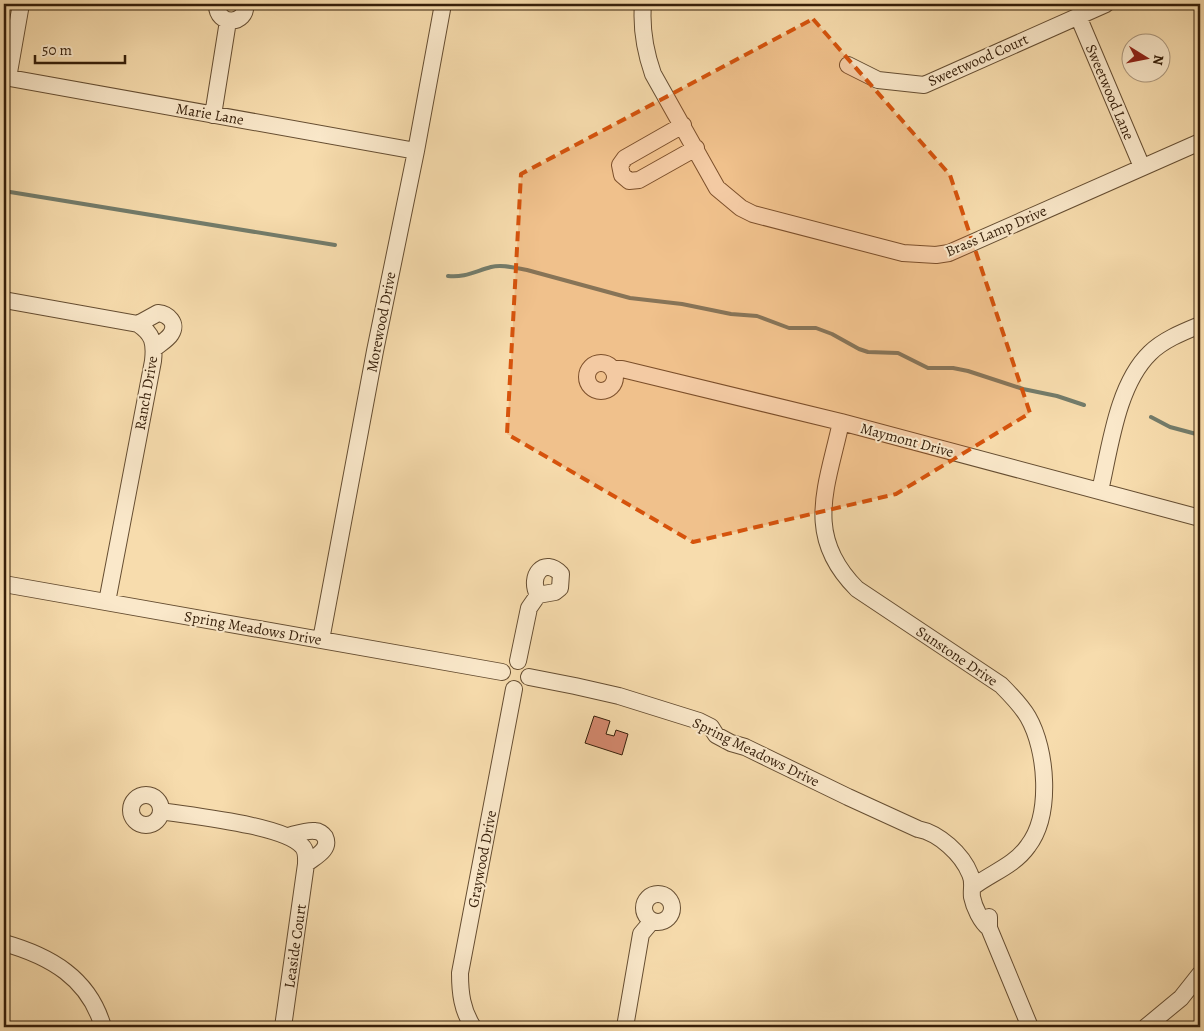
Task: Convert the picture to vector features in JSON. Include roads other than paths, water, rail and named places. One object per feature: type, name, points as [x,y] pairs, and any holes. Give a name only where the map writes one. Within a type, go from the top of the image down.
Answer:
[{"type":"street","points":[[6,77],[21,4]]},
{"type":"street","points":[[217,4],[219,14],[228,21],[237,20],[241,17],[246,7],[245,4]]},
{"type":"street","name":"Morewood Drive","points":[[322,640],[375,351],[416,151],[443,4]]},
{"type":"street","name":"Brass Lamp Drive","points":[[644,4],[642,18],[647,56],[654,74],[717,188],[741,208],[753,214],[904,253],[921,255],[949,253],[1200,142]]},
{"type":"street","name":"Sweetwood Court","points":[[848,65],[878,80],[924,85],[1106,4]]},
{"type":"street","name":"Sweetwood Lane","points":[[1078,16],[1142,168]]},
{"type":"street","points":[[213,115],[228,21]]},
{"type":"street","name":"Marie Lane","points":[[6,77],[416,151]]},
{"type":"street","points":[[683,125],[625,158],[620,165],[622,175],[629,181],[639,180],[696,148]]},
{"type":"street","points":[[4,300],[138,324],[158,313],[167,315],[173,325],[171,334],[155,348]]},
{"type":"street","name":"Ranch Drive","points":[[107,602],[155,348],[149,333],[138,324]]},
{"type":"street","points":[[1100,491],[1120,407],[1138,367],[1150,353],[1164,343],[1200,325]]},
{"type":"street","name":"Maymont Drive","points":[[612,369],[842,422],[1200,518]]},
{"type":"street","name":"Sunstone Drive","points":[[842,422],[823,512],[827,547],[836,563],[845,577],[857,588],[1001,685],[1021,706],[1029,718],[1037,737],[1044,795],[1038,829],[1028,847],[1018,858],[973,887]]},
{"type":"street","name":"Spring Meadows Drive","points":[[4,584],[502,672]]},
{"type":"street","points":[[518,661],[529,608],[538,595]]},
{"type":"street","points":[[518,661],[526,666],[529,678],[525,685],[514,689],[503,681],[502,672],[510,662],[518,661]]},
{"type":"street","name":"Spring Meadows Drive","points":[[529,678],[619,696],[699,721],[711,727],[716,735],[730,743],[745,746],[848,797],[918,829],[928,831],[950,847],[971,874],[973,887],[980,894],[990,919],[989,928],[1030,1027]]},
{"type":"street","name":"Graywood Drive","points":[[472,1027],[463,1008],[460,994],[460,973],[514,689]]},
{"type":"street","points":[[161,811],[227,821],[288,836],[313,830],[318,831],[324,837],[326,843],[323,851],[306,864]]},
{"type":"street","name":"Leaside Court","points":[[283,1027],[306,864],[305,850],[301,844],[288,836]]},
{"type":"street","points":[[625,1027],[641,934],[652,921]]},
{"type":"street","points":[[4,943],[44,956],[74,978],[100,1016],[103,1027]]},
{"type":"street","points":[[1146,1027],[1181,998],[1200,974]]},
{"type":"waterway","points":[[4,191],[335,245]]},
{"type":"waterway","points":[[448,276],[465,275],[496,266],[509,267],[527,270],[630,298],[682,304],[731,314],[757,316],[789,328],[816,328],[868,352],[898,353],[928,368],[953,368],[968,371],[1023,389],[1057,396],[1084,405]]},
{"type":"waterway","points":[[1151,417],[1170,427],[1200,435]]}]
